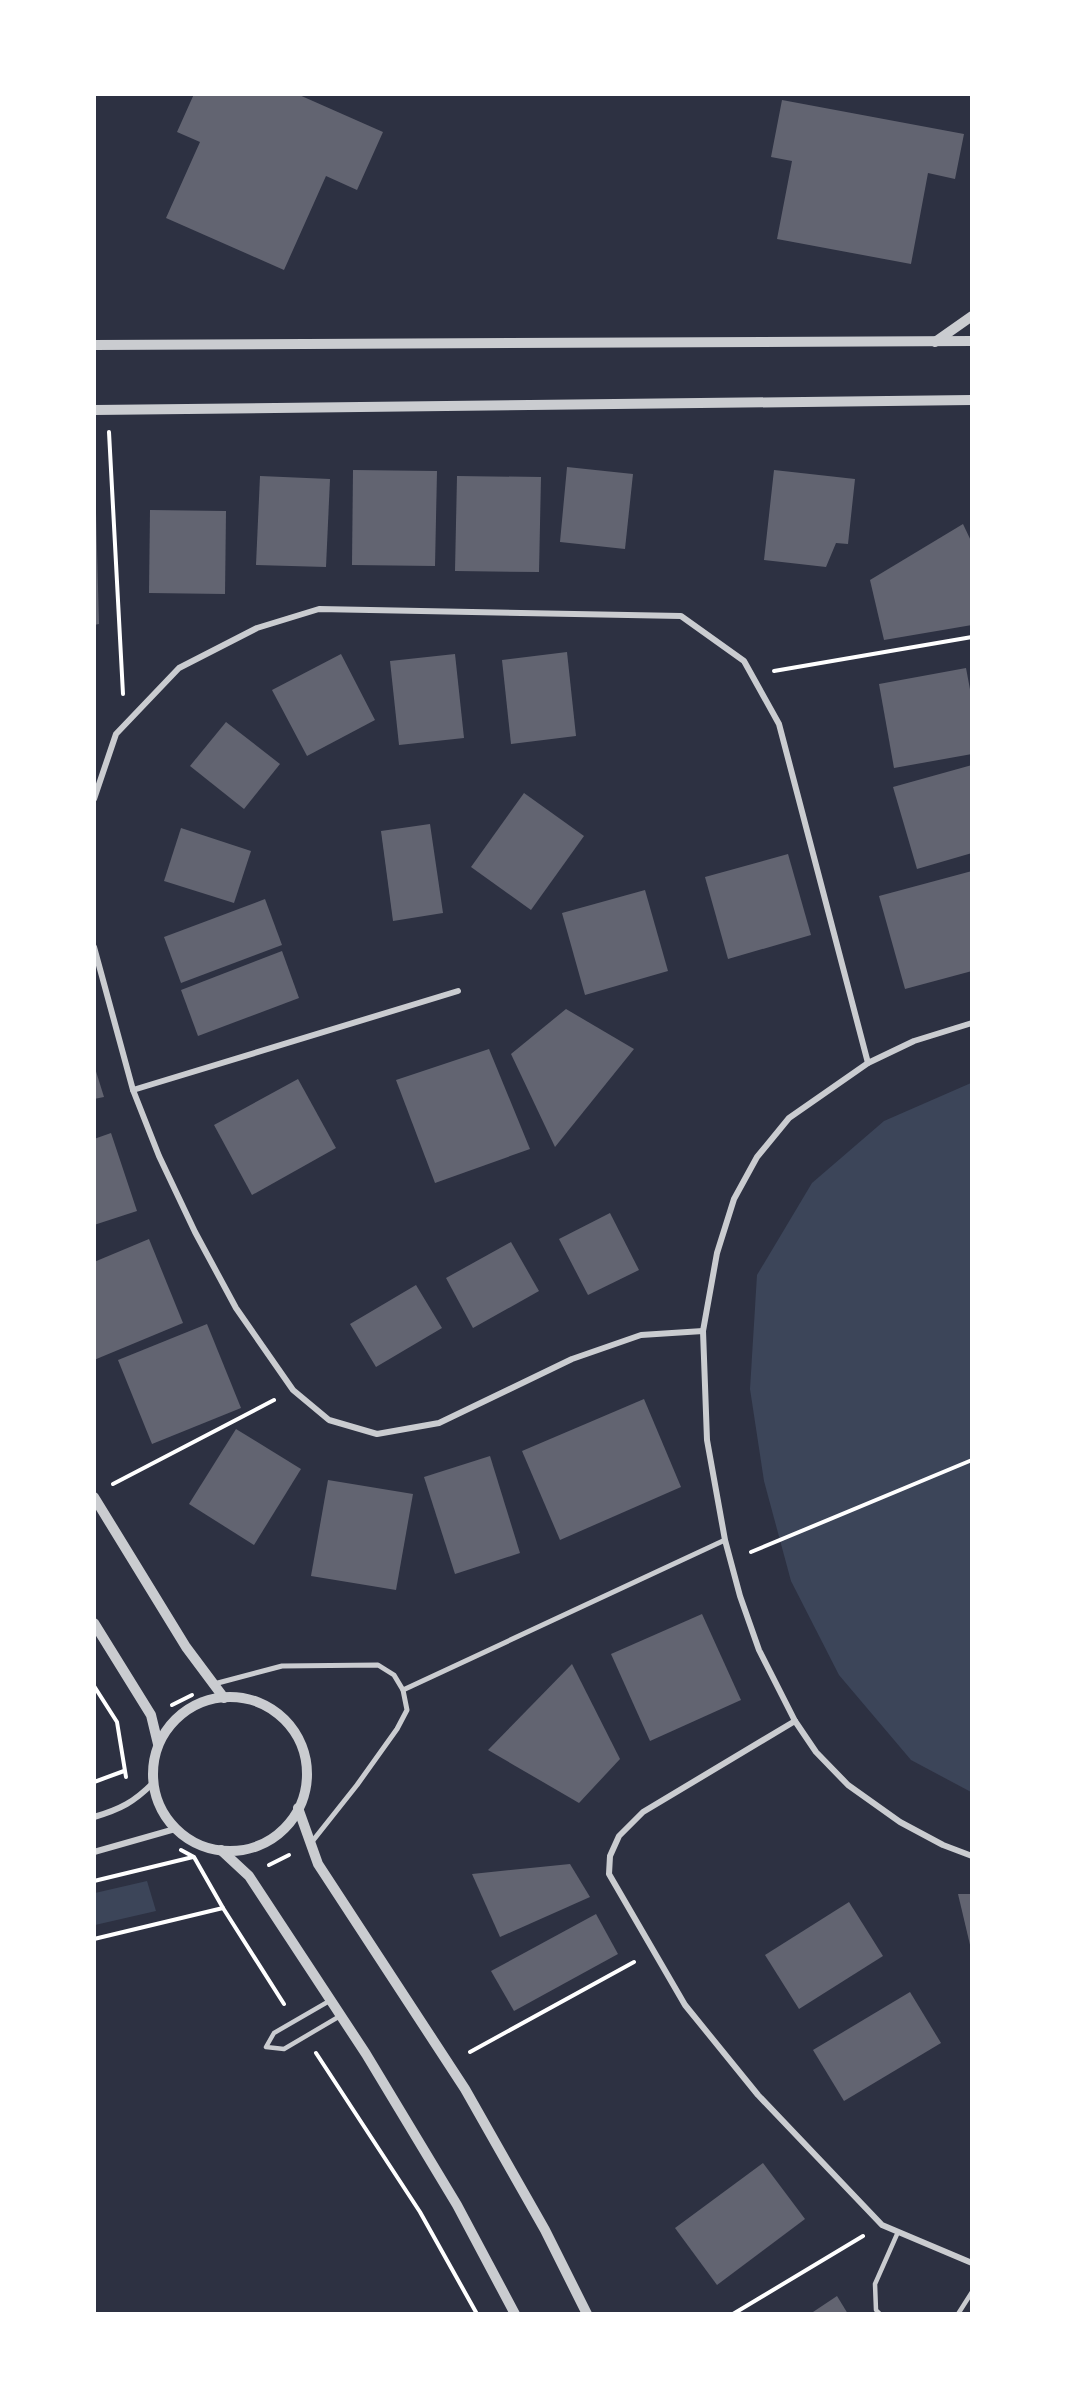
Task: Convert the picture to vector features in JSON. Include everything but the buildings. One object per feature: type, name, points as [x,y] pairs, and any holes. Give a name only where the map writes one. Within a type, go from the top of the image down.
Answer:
[{"type":"street","points":[[935,342],[972,316]]},
{"type":"street","points":[[94,345],[972,341]]},
{"type":"street","points":[[94,410],[972,400]]},
{"type":"street","points":[[94,799],[116,734],[124,725],[179,668],[257,628],[319,609],[681,616],[744,661],[779,724],[868,1063]]},
{"type":"street","points":[[94,947],[133,1090],[159,1156],[231,1299],[293,1390],[329,1420],[377,1434],[439,1424],[572,1359],[640,1335],[703,1331]]},
{"type":"street","points":[[133,1090],[459,991]]},
{"type":"street","points":[[972,1023],[914,1041],[868,1063],[789,1118],[757,1157],[734,1199],[717,1253],[703,1331],[707,1440],[725,1540],[740,1596],[759,1650],[795,1721],[816,1752],[848,1785],[900,1822],[943,1845],[972,1856]]},
{"type":"street","points":[[94,1497],[186,1647],[224,1698]]},
{"type":"street","points":[[403,1690],[725,1540]]},
{"type":"street","points":[[94,1623],[151,1715],[159,1744]]},
{"type":"street","points":[[214,1683],[282,1666],[378,1665],[394,1675],[403,1690],[406,1710],[397,1729],[311,1843]]},
{"type":"street","points":[[224,1698],[252,1700],[274,1710],[292,1728],[304,1750],[308,1774],[303,1799],[292,1820],[271,1839],[247,1849],[221,1850],[196,1843],[175,1828],[160,1807],[153,1783],[155,1757],[162,1733],[180,1714],[202,1702],[224,1698]]},
{"type":"street","points":[[795,1721],[643,1812],[619,1836],[610,1856],[609,1874],[685,2005],[758,2096],[882,2225],[972,2263]]},
{"type":"street","points":[[94,1817],[116,1811],[136,1800],[153,1783]]},
{"type":"street","points":[[298,1808],[318,1864],[449,2064],[514,2173],[587,2313]]},
{"type":"street","points":[[94,1852],[151,1837],[175,1828]]},
{"type":"street","points":[[221,1850],[249,1876],[342,2015],[409,2122],[515,2313]]},
{"type":"lane","points":[[331,2000],[273,2033],[266,2047],[284,2049],[342,2015]]},
{"type":"lane","points":[[880,2313],[876,2310],[875,2284],[898,2232]]},
{"type":"lane","points":[[958,2313],[972,2292]]},
{"type":"path","points":[[108,410],[124,725]]},
{"type":"path","points":[[751,675],[972,637]]},
{"type":"path","points":[[105,1488],[293,1390]]},
{"type":"path","points":[[730,1561],[972,1460]]},
{"type":"path","points":[[94,1686],[117,1722],[124,1771],[136,1800]]},
{"type":"path","points":[[94,1782],[124,1771]]},
{"type":"path","points":[[151,1837],[194,1857],[223,1908],[295,2021]]},
{"type":"path","points":[[94,1881],[194,1857]]},
{"type":"path","points":[[94,1939],[223,1908]]},
{"type":"path","points":[[449,2064],[654,1952]]},
{"type":"path","points":[[305,2037],[420,2212],[477,2313]]},
{"type":"path","points":[[733,2313],[882,2225]]},
{"type":"shaded area","points":[[971,1083],[971,1792],[911,1760],[839,1675],[791,1581],[764,1481],[750,1389],[757,1275],[812,1183],[884,1121]]},
{"type":"shaded area","points":[[147,1881],[156,1911],[95,1925],[95,1893]]}]
